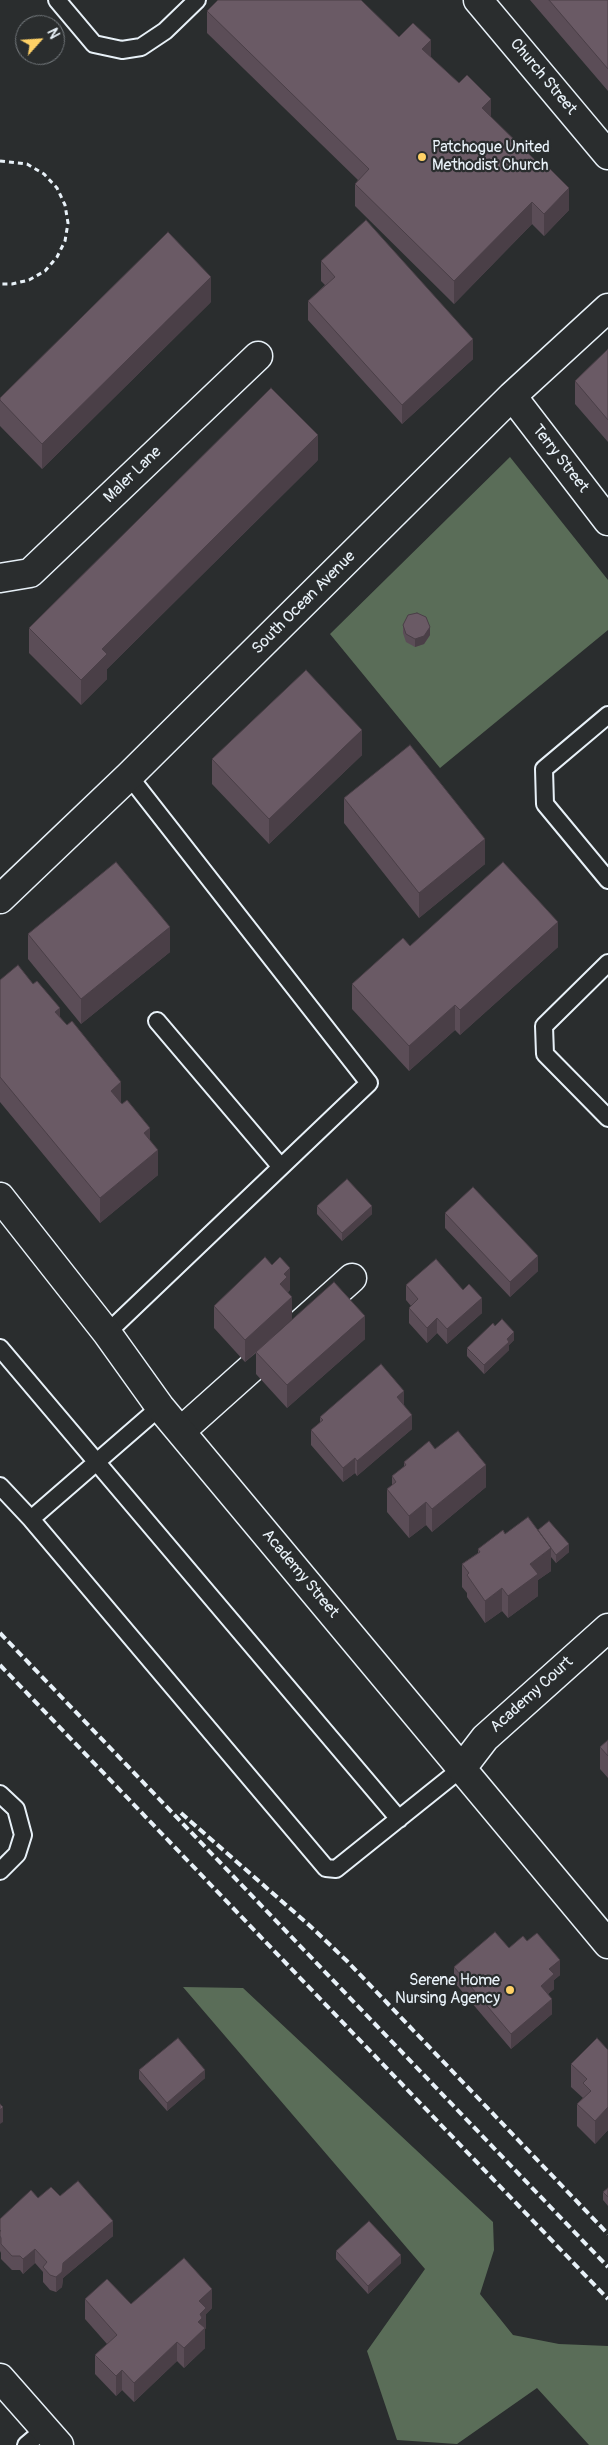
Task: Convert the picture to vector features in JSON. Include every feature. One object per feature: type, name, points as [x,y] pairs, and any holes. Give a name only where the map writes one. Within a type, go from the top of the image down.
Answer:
[{"type":"street","name":"Church Street","points":[[478,0],[608,155]]},
{"type":"street","name":"South Ocean Avenue","points":[[0,899],[129,776],[512,396],[608,308]]},
{"type":"street","name":"Maler Lane","points":[[0,578],[30,573],[258,356]]},
{"type":"street","name":"Terry Street","points":[[512,396],[608,521]]},
{"type":"street","name":"Academy Street","points":[[0,1198],[107,1333],[160,1406],[608,1944]]},
{"type":"street","points":[[181,1431],[352,1278]]},
{"type":"street","name":"Academy Court","points":[[462,1768],[485,1738],[608,1628]]},
{"type":"street","points":[[0,2379],[43,2440]]},
{"type":"lane","points":[[57,0],[94,44],[122,50],[141,47],[165,31],[197,0]]},
{"type":"lane","points":[[608,715],[544,769],[545,804],[608,880]]},
{"type":"lane","points":[[107,1333],[369,1083],[129,776]]},
{"type":"lane","points":[[608,963],[544,1026],[545,1054],[608,1118]]},
{"type":"lane","points":[[157,1021],[281,1167]]},
{"type":"lane","points":[[0,1348],[98,1461],[399,1819]]},
{"type":"lane","points":[[31,1519],[160,1406]]},
{"type":"lane","points":[[0,1486],[31,1519],[326,1868],[336,1869],[462,1768]]},
{"type":"lane","points":[[0,1794],[16,1809],[23,1835],[17,1854],[0,1871]]},
{"type":"path","points":[[0,161],[26,164],[44,174],[57,188],[65,205],[68,223],[61,249],[45,271],[29,280],[12,284],[0,284]]},
{"type":"green space","points":[[510,457],[608,580],[608,630],[440,768],[330,634]]},
{"type":"green space","points":[[183,1987],[243,1988],[493,2222],[494,2250],[480,2294],[513,2335],[559,2344],[608,2346],[608,2445],[589,2445],[537,2388],[457,2444],[397,2440],[367,2351],[425,2269]]},
{"type":"building","name":"Patchogue United Methodist Church","points":[[218,0],[361,0],[399,37],[413,23],[431,40],[422,49],[459,83],[467,75],[491,99],[482,108],[539,164],[542,161],[569,188],[544,214],[532,202],[454,281],[355,184],[369,169],[207,11]]},
{"type":"building","points":[[549,0],[608,0],[608,69]]},
{"type":"building","points":[[366,220],[473,339],[402,405],[308,301],[335,277],[321,261]]},
{"type":"building","points":[[168,232],[211,277],[42,444],[0,398]]},
{"type":"building","points":[[608,349],[608,420],[575,381]]},
{"type":"building","points":[[271,388],[318,435],[102,649],[107,654],[81,680],[29,628]]},
{"type":"building","points":[[417,613],[426,617],[430,627],[424,636],[415,639],[406,634],[403,625],[408,615]]},
{"type":"building","points":[[306,670],[362,730],[269,819],[212,759]]},
{"type":"building","points":[[410,745],[485,839],[419,893],[344,798]]},
{"type":"building","points":[[116,862],[170,927],[81,999],[28,934]]},
{"type":"building","points":[[503,862],[558,922],[460,1010],[455,1005],[409,1046],[352,984],[403,938],[410,946]]},
{"type":"building","points":[[18,965],[33,984],[37,981],[60,1008],[55,1012],[67,1025],[72,1021],[121,1082],[111,1091],[122,1104],[127,1100],[150,1128],[144,1133],[158,1150],[100,1198],[0,1077],[0,980]]},
{"type":"building","points":[[347,1179],[372,1206],[342,1233],[317,1206]]},
{"type":"building","points":[[473,1187],[538,1256],[510,1282],[445,1213]]},
{"type":"building","points":[[265,1257],[272,1265],[280,1257],[290,1268],[284,1274],[287,1277],[280,1284],[292,1297],[245,1340],[214,1306]]},
{"type":"building","points":[[436,1259],[463,1290],[469,1284],[482,1298],[447,1329],[437,1318],[427,1328],[409,1308],[418,1299],[406,1285]]},
{"type":"building","points":[[334,1282],[365,1316],[287,1385],[256,1352]]},
{"type":"building","points":[[502,1319],[514,1332],[507,1339],[509,1342],[484,1365],[467,1348],[493,1323],[495,1326]]},
{"type":"building","points":[[381,1364],[404,1391],[397,1397],[412,1415],[357,1461],[355,1458],[343,1468],[311,1430],[323,1420],[320,1417]]},
{"type":"building","points":[[458,1431],[486,1465],[432,1509],[426,1502],[409,1516],[387,1489],[396,1482],[392,1476],[406,1465],[404,1462],[429,1441],[435,1449]]},
{"type":"building","points":[[528,1517],[551,1548],[530,1564],[538,1574],[508,1596],[502,1588],[485,1601],[467,1575],[469,1573],[462,1564],[480,1552],[478,1549],[503,1530],[505,1534]]},
{"type":"building","points":[[549,1521],[569,1544],[556,1555],[538,1530]]},
{"type":"building","points":[[608,1740],[608,1756],[600,1747]]},
{"type":"building","points":[[495,1932],[509,1948],[523,1936],[527,1941],[537,1933],[560,1960],[549,1969],[554,1974],[541,1986],[552,1999],[511,2034],[454,1967]]},
{"type":"building","points":[[178,2038],[205,2070],[167,2103],[139,2070]]},
{"type":"building","points":[[597,2038],[608,2050],[608,2107],[595,2121],[577,2104],[591,2091],[583,2083],[587,2079],[571,2064]]},
{"type":"building","points":[[78,2181],[113,2221],[63,2263],[62,2272],[56,2277],[50,2275],[43,2267],[47,2262],[35,2249],[23,2259],[20,2256],[12,2256],[1,2244],[0,2219],[31,2190],[38,2198],[51,2187],[60,2196]]},
{"type":"building","points":[[608,2188],[608,2197],[603,2192]]},
{"type":"building","points":[[369,2221],[401,2255],[368,2286],[336,2251]]},
{"type":"building","points":[[184,2258],[212,2289],[199,2301],[206,2308],[200,2314],[202,2318],[198,2322],[205,2328],[184,2348],[177,2342],[134,2383],[122,2370],[116,2376],[95,2355],[117,2335],[85,2299],[107,2279],[131,2304]]},
{"type":"railway","points":[[0,1633],[608,2267]]},
{"type":"railway","points":[[0,1665],[608,2299]]},
{"type":"railway","points":[[181,1813],[309,1925],[347,1961],[608,2234]]},
{"type":"place","name":"Patchogue United Methodist Church","points":[[422,157]]},
{"type":"place","name":"Serene Home Nursing Agency","points":[[510,1990]]}]
